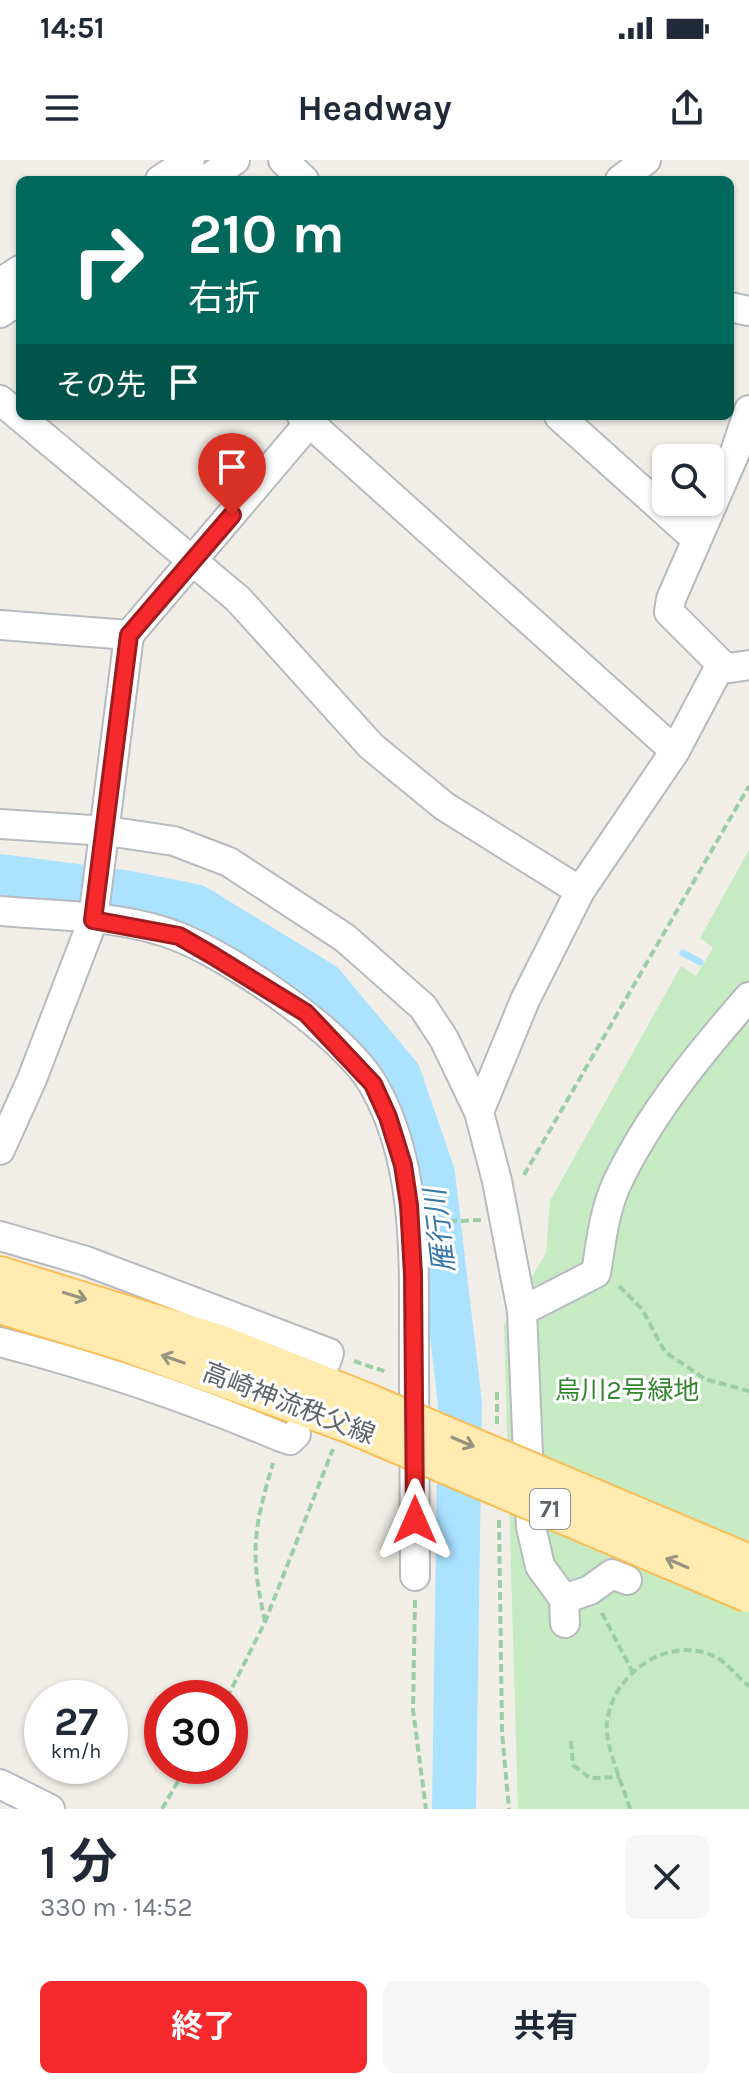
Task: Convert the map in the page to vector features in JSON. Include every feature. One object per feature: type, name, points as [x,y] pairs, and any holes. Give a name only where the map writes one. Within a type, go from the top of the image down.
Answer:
[{"type":"main road","name":"高崎神流秩父線","points":[[0,1275],[147,1318],[350,1425],[749,1594]]},
{"type":"main road","name":"高崎神流秩父線","points":[[0,1305],[151,1351],[350,1425],[749,1563]]},
{"type":"street","points":[[172,176],[235,160]]},
{"type":"street","points":[[283,160],[300,176]]},
{"type":"street","points":[[625,176],[646,160]]},
{"type":"street","points":[[0,400],[16,413]]},
{"type":"street","points":[[749,410],[734,455],[696,539],[669,612],[721,664],[730,668],[749,665]]},
{"type":"street","points":[[24,420],[238,599],[371,746],[444,806],[580,891]]},
{"type":"street","points":[[0,1150],[32,1079],[93,920],[107,831],[129,635],[307,420]]},
{"type":"street","points":[[311,420],[675,751]]},
{"type":"street","points":[[563,420],[696,539]]},
{"type":"street","points":[[0,625],[129,635]]},
{"type":"street","points":[[479,1112],[525,1000],[580,891],[675,751],[721,664]]},
{"type":"street","points":[[0,824],[107,831],[174,841],[229,862],[345,938],[423,1007],[444,1039],[479,1112],[499,1217],[522,1311],[531,1527],[540,1566],[573,1604],[612,1574],[627,1580]]},
{"type":"street","points":[[0,911],[93,920],[179,936],[306,1013],[373,1084],[388,1117],[403,1165],[416,1222],[415,1576]]},
{"type":"street","points":[[522,1311],[596,1273],[607,1212],[617,1183],[684,1072],[749,997]]},
{"type":"street","points":[[0,1236],[86,1261],[327,1357]]},
{"type":"street","points":[[0,1342],[110,1372],[288,1435]]},
{"type":"street","points":[[0,1784],[50,1809]]},
{"type":"path","points":[[416,1222],[499,1217],[749,786]]},
{"type":"path","points":[[597,1264],[642,1309],[665,1352],[705,1379],[749,1391]]},
{"type":"path","points":[[327,1357],[414,1380]]},
{"type":"path","points":[[236,1680],[265,1622],[350,1425]]},
{"type":"path","points":[[265,1622],[254,1569],[253,1543],[288,1435]]},
{"type":"path","points":[[415,1576],[413,1710],[426,1809]]},
{"type":"path","points":[[573,1604],[632,1671]]},
{"type":"path","points":[[630,1809],[606,1726],[615,1697],[632,1671],[660,1654],[686,1651],[716,1657],[749,1686]]},
{"type":"path","points":[[571,1741],[573,1765],[590,1778],[620,1777]]},
{"type":"path","points":[[162,1809],[177,1784]]},
{"type":"green space","name":"烏川2号緑地","points":[[749,850],[749,1809],[518,1809],[504,1325],[546,1253],[550,1201],[681,966],[696,976],[713,948],[700,938]]},
{"type":"waterway","points":[[195,170],[210,160]]},
{"type":"waterway","name":"雁行川","points":[[0,876],[124,892],[195,906],[323,984],[399,1075],[433,1174],[460,1403],[454,1809]]},
{"type":"waterway","points":[[683,953],[700,962]]},
{"type":"route","points":[[232,515],[129,635],[107,831],[93,920],[179,936],[212,955],[306,1013],[373,1084],[388,1117],[403,1165],[409,1205],[413,1274],[415,1520]]}]
